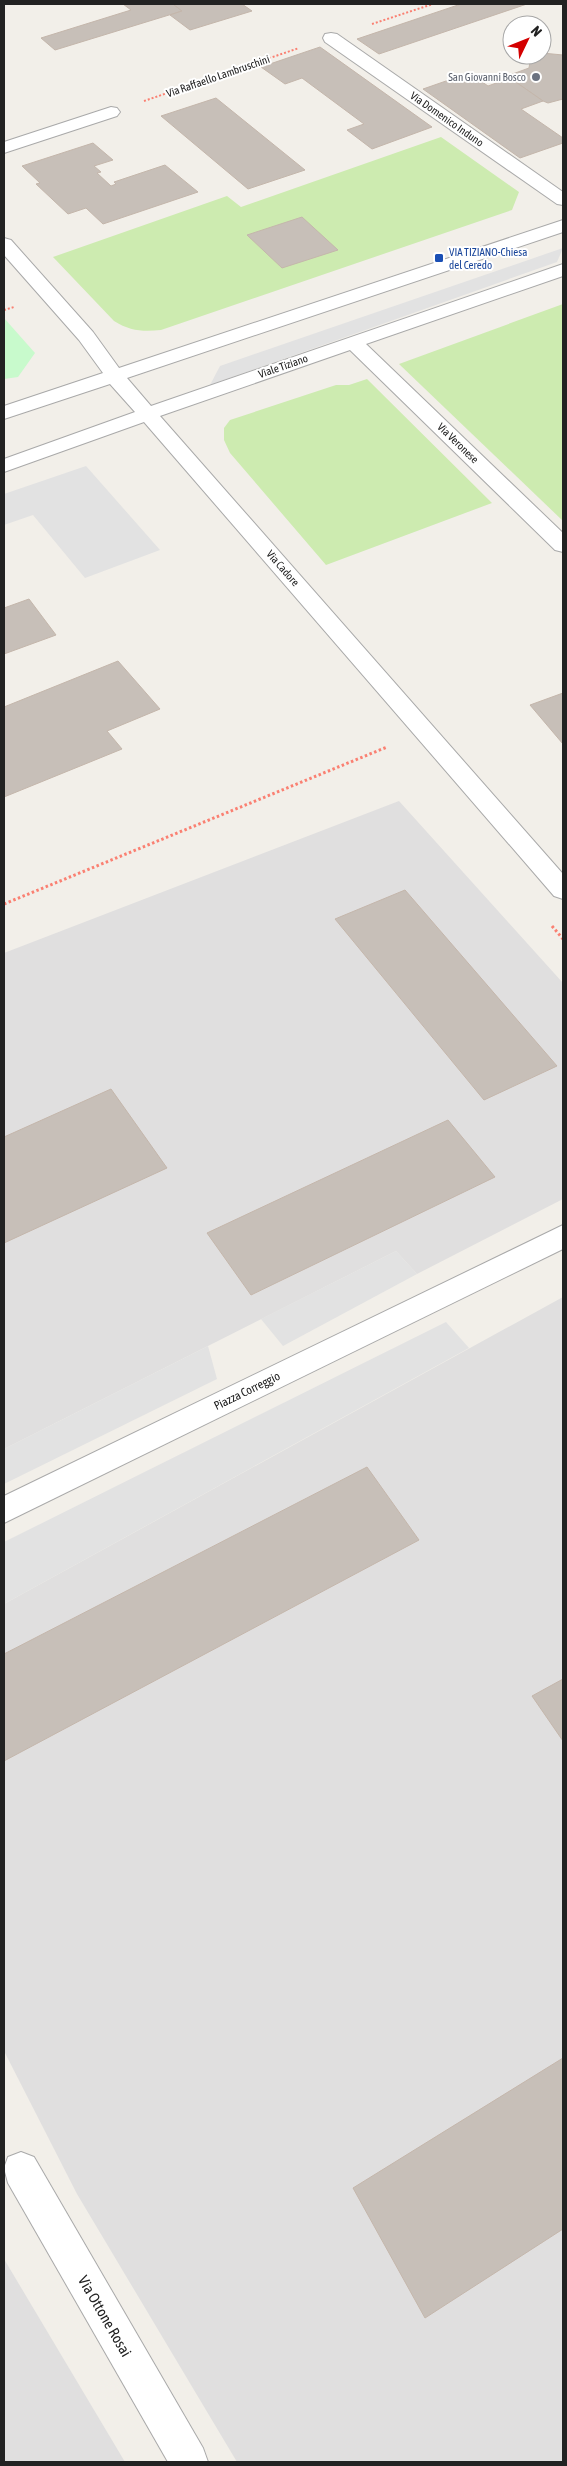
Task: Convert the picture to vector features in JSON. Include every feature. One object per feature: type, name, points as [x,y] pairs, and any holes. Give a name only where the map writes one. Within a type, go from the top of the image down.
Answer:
[{"type":"street","name":"Via Domenico Induno","points":[[331,38],[563,200]]},
{"type":"street","points":[[4,148],[111,112]]},
{"type":"street","points":[[4,414],[563,226]]},
{"type":"street","name":"Via Cadore","points":[[4,244],[86,336],[115,377],[563,890]]},
{"type":"street","name":"Viale Tiziano","points":[[4,466],[148,413],[563,270]]},
{"type":"street","name":"Via Veronese","points":[[353,342],[563,545]]},
{"type":"street","name":"Piazza Correggio","points":[[4,1510],[563,1236]]},
{"type":"street","name":"Via Ottone Rosai","points":[[21,2170],[189,2462]]},
{"type":"path","name":"Via Raffaello Lambruschini","points":[[111,112],[433,4]]},
{"type":"path","points":[[4,310],[14,307]]},
{"type":"path","points":[[4,904],[388,747]]},
{"type":"shaded area","points":[[563,248],[557,262],[210,385],[220,366]]},
{"type":"shaded area","points":[[86,466],[160,550],[85,578],[33,515],[4,525],[4,494]]},
{"type":"shaded area","points":[[399,801],[563,983],[563,1199],[417,1274],[396,1251],[4,1449],[4,953]]},
{"type":"shaded area","points":[[396,1251],[417,1274],[283,1346],[261,1319]]},
{"type":"shaded area","points":[[563,1297],[563,2462],[237,2462],[77,2194],[4,2051],[4,1604]]},
{"type":"shaded area","points":[[446,1322],[469,1348],[4,1604],[4,1542]]},
{"type":"shaded area","points":[[208,1346],[217,1379],[4,1484],[4,1449]]},
{"type":"shaded area","points":[[4,2259],[125,2462],[4,2462]]},
{"type":"green space","points":[[441,137],[519,192],[512,210],[161,330],[137,330],[114,321],[53,257],[227,196],[241,207]]},
{"type":"green space","points":[[563,304],[563,521],[399,364]]},
{"type":"green space","points":[[4,318],[35,353],[18,377],[4,379]]},
{"type":"green space","points":[[367,379],[492,503],[326,565],[230,453],[224,440],[224,428],[230,420],[336,385],[349,385]]},
{"type":"building","points":[[123,4],[173,4],[182,11],[55,50],[41,38],[131,10]]},
{"type":"building","points":[[173,4],[242,4],[252,11],[190,30],[170,15],[182,11]]},
{"type":"building","points":[[461,4],[527,4],[379,54],[357,39]]},
{"type":"building","points":[[320,47],[432,127],[372,149],[347,130],[364,124],[302,78],[285,84],[261,67]]},
{"type":"building","name":"San Giovanni Bosco","points":[[552,54],[563,55],[563,99],[548,103],[543,101],[507,76],[529,68],[529,65],[552,65]]},
{"type":"building","points":[[469,73],[488,86],[510,78],[543,101],[521,109],[563,138],[563,143],[520,158],[423,89]]},
{"type":"building","points":[[216,98],[305,170],[248,189],[161,116]]},
{"type":"building","points":[[93,143],[113,160],[94,166],[101,172],[97,173],[111,186],[116,184],[114,182],[165,165],[198,192],[103,224],[86,208],[68,214],[36,184],[40,183],[22,166]]},
{"type":"building","points":[[302,217],[338,250],[282,268],[247,235]]},
{"type":"building","points":[[29,599],[56,635],[4,654],[4,608]]},
{"type":"building","points":[[118,661],[160,709],[107,731],[122,749],[4,797],[4,707]]},
{"type":"building","points":[[563,693],[563,744],[530,705]]},
{"type":"building","points":[[405,890],[557,1066],[484,1100],[335,919]]},
{"type":"building","points":[[111,1089],[167,1168],[4,1243],[4,1137]]},
{"type":"building","points":[[448,1120],[495,1177],[251,1295],[207,1233]]},
{"type":"building","points":[[367,1467],[419,1540],[4,1761],[4,1654]]},
{"type":"building","points":[[563,1679],[563,1741],[532,1696]]},
{"type":"building","points":[[563,2058],[563,2229],[425,2318],[353,2188]]},
{"type":"place","name":"San Giovanni Bosco","points":[[536,77]]},
{"type":"place","name":"VIA TIZIANO-Chiesa del Ceredo","points":[[439,258]]}]
